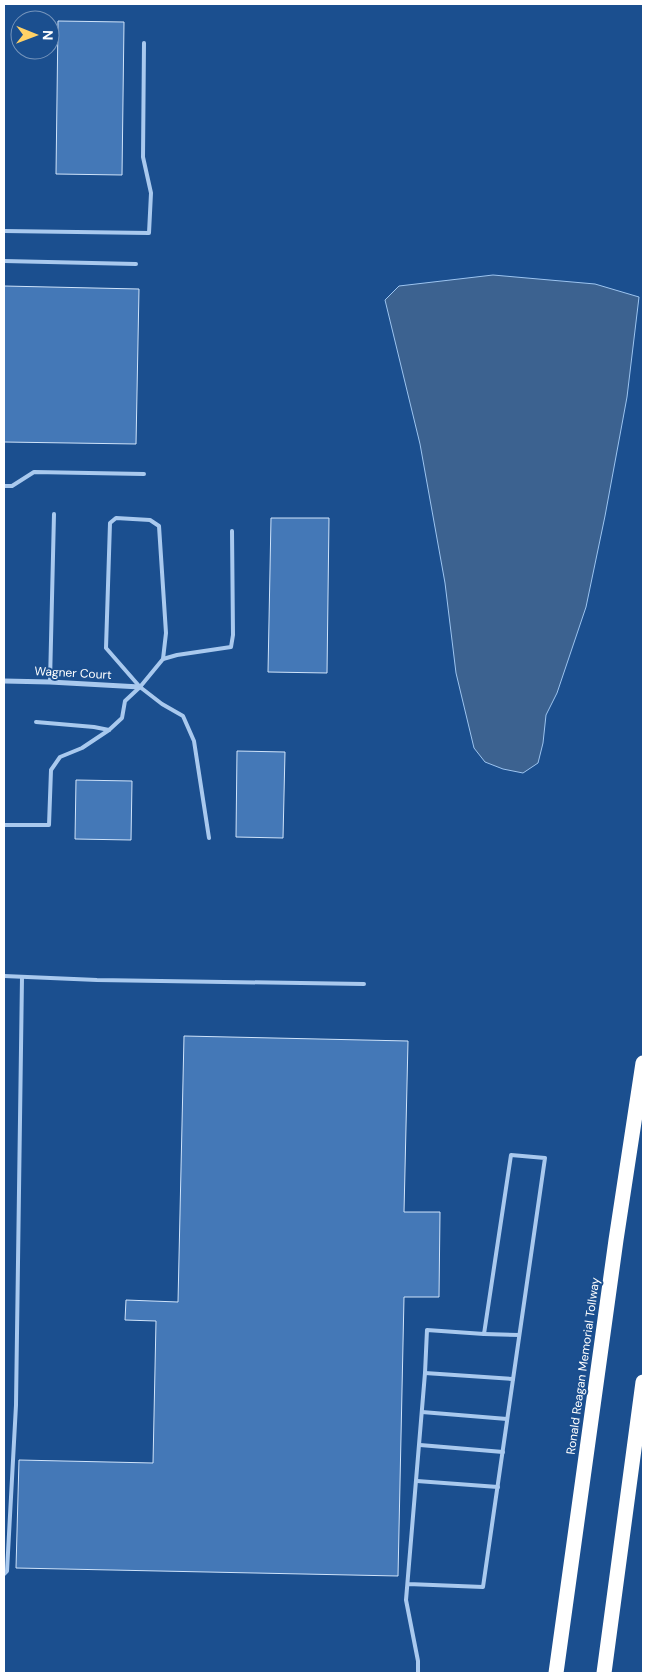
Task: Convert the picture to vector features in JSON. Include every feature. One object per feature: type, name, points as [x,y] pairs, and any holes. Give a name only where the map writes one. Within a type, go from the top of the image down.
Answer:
[{"type":"highway","name":"Ronald Reagan Memorial Tollway","points":[[556,1673],[616,1240],[643,1063]]},
{"type":"highway","points":[[604,1673],[643,1382]]},
{"type":"street","name":"Wagner Court","points":[[4,681],[140,687]]},
{"type":"lane","points":[[4,231],[149,233],[151,193],[143,157],[144,44]]},
{"type":"lane","points":[[4,261],[136,264]]},
{"type":"lane","points":[[4,486],[12,486],[34,472],[144,474]]},
{"type":"lane","points":[[50,682],[54,514]]},
{"type":"lane","points":[[4,825],[49,824],[51,770],[60,756],[82,748],[109,730],[122,718],[125,701],[140,687],[163,659],[166,633],[159,526],[150,520],[116,518],[110,523],[106,648],[140,687],[162,704],[183,716],[194,741],[209,838]]},
{"type":"lane","points":[[163,659],[230,647],[233,635],[232,531]]},
{"type":"lane","points":[[36,722],[109,730]]},
{"type":"lane","points":[[4,976],[97,980],[364,984]]},
{"type":"lane","points":[[4,1574],[7,1571],[16,1405],[22,977]]},
{"type":"lane","points":[[408,1584],[483,1587],[545,1158],[511,1155],[484,1334]]},
{"type":"lane","points":[[418,1673],[418,1661],[406,1600],[420,1445],[427,1330],[520,1335]]},
{"type":"lane","points":[[425,1373],[513,1379]]},
{"type":"lane","points":[[422,1412],[507,1419]]},
{"type":"lane","points":[[420,1445],[502,1452]]},
{"type":"lane","points":[[417,1481],[498,1487]]},
{"type":"water","points":[[493,275],[595,284],[639,297],[627,397],[586,607],[557,693],[546,715],[543,743],[538,763],[523,773],[503,769],[485,762],[474,748],[456,673],[445,583],[420,444],[385,300],[399,286]]},
{"type":"building","points":[[60,21],[124,22],[122,175],[56,174]]},
{"type":"building","points":[[4,286],[139,289],[136,444],[4,442]]},
{"type":"building","points":[[271,518],[329,518],[327,673],[268,672]]},
{"type":"building","points":[[237,751],[285,752],[283,838],[236,837]]},
{"type":"building","points":[[76,780],[132,781],[131,840],[75,839]]},
{"type":"building","points":[[184,1036],[408,1041],[404,1212],[440,1212],[439,1297],[404,1297],[398,1576],[16,1568],[19,1460],[153,1463],[156,1321],[125,1320],[126,1300],[178,1302]]}]
